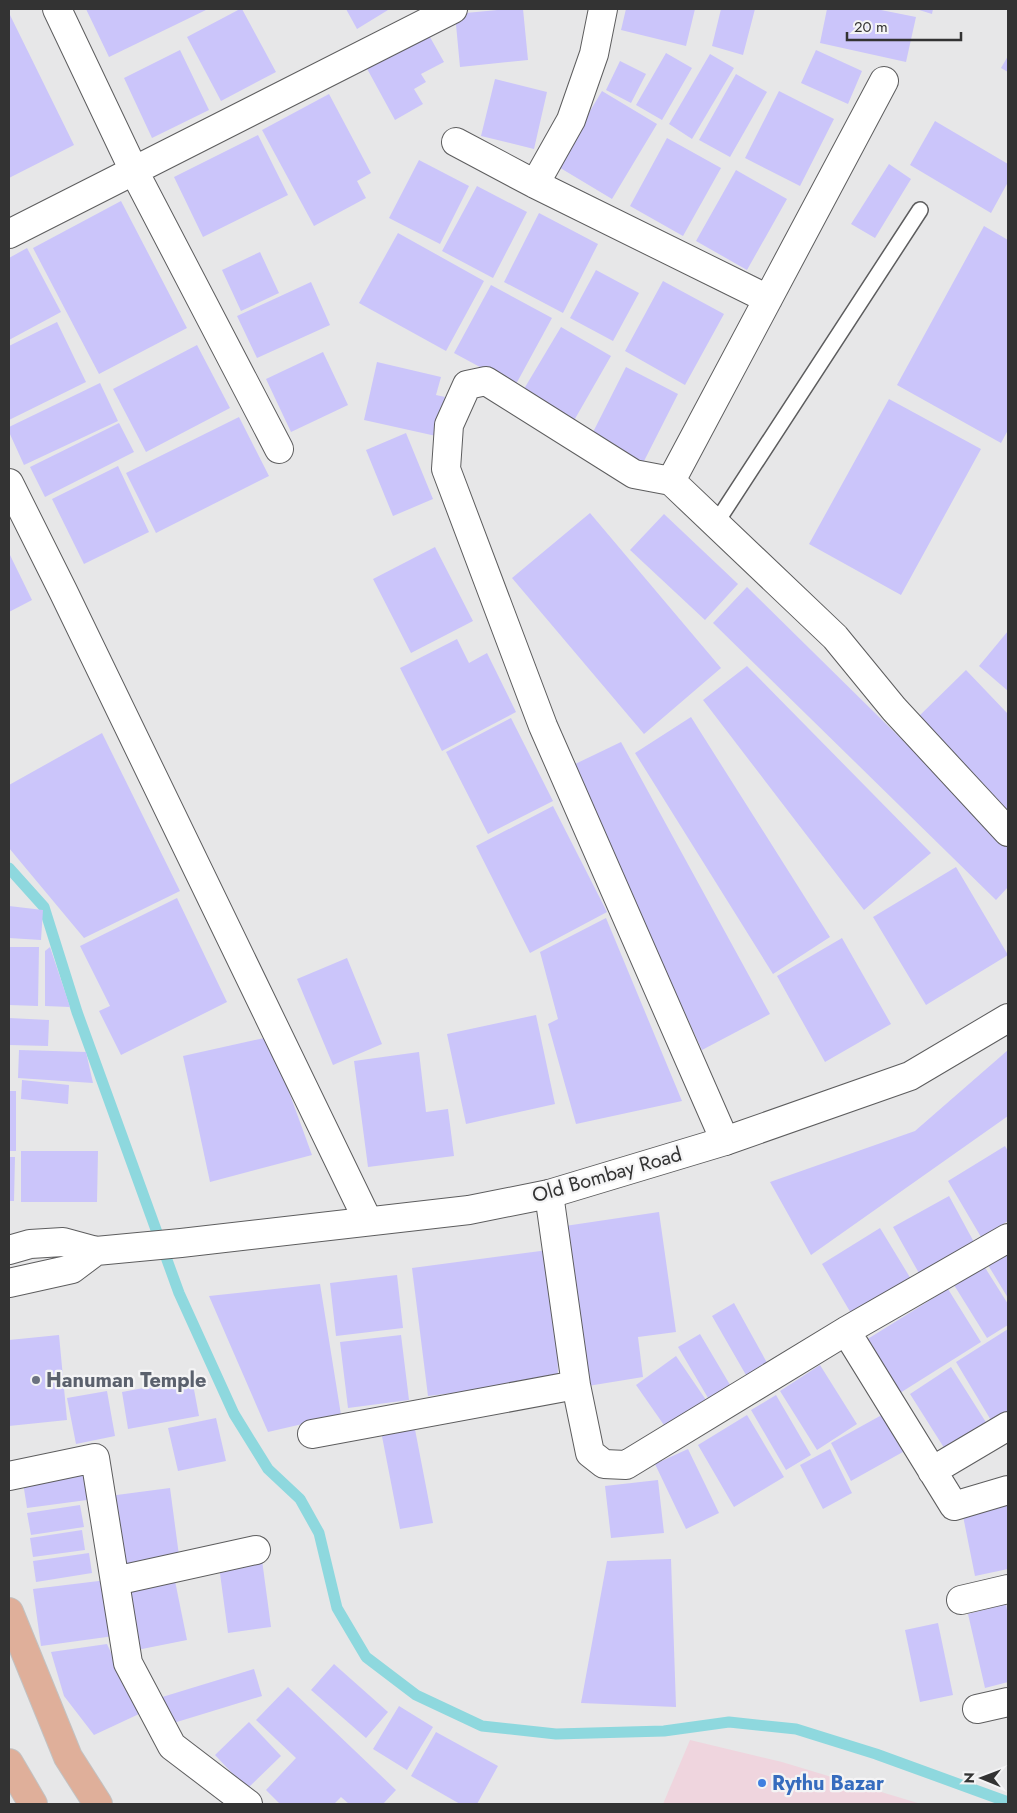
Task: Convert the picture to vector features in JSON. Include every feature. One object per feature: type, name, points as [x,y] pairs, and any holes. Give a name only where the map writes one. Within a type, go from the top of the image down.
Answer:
[{"type":"main road","points":[[9,1612],[68,1757],[98,1804]]},
{"type":"main road","points":[[9,1763],[33,1804]]},
{"type":"street","points":[[57,9],[134,171],[279,449]]},
{"type":"street","points":[[9,234],[453,9]]},
{"type":"street","points":[[535,184],[571,120],[594,54],[603,9]]},
{"type":"street","points":[[671,481],[884,81]]},
{"type":"street","points":[[456,142],[535,184],[768,299]]},
{"type":"street","points":[[724,1141],[543,726],[446,469],[448,425],[467,385],[486,381],[634,474],[671,481],[834,637],[894,709],[1008,832]]},
{"type":"street","points":[[9,483],[368,1221]]},
{"type":"street","name":"Old Bombay Road","points":[[96,1251],[469,1210],[549,1194],[724,1141],[910,1076],[1008,1018]]},
{"type":"street","points":[[549,1194],[576,1385],[590,1452],[604,1464],[626,1465],[846,1331],[1008,1238]]},
{"type":"street","points":[[9,1250],[30,1244],[63,1242],[96,1251]]},
{"type":"street","points":[[9,1283],[72,1268],[96,1251]]},
{"type":"street","points":[[846,1331],[954,1506],[1008,1490]]},
{"type":"street","points":[[312,1434],[576,1385]]},
{"type":"street","points":[[932,1470],[1008,1426]]},
{"type":"street","points":[[9,1476],[95,1458],[128,1663],[172,1746],[248,1804]]},
{"type":"street","points":[[115,1581],[256,1550]]},
{"type":"street","points":[[961,1600],[1008,1589]]},
{"type":"street","points":[[977,1709],[1008,1702]]},
{"type":"lane","points":[[716,523],[920,210]]},
{"type":"shaded area","name":"Rythu Bazar","points":[[690,1740],[782,1762],[921,1804],[663,1804]]},
{"type":"building","points":[[86,9],[208,9],[109,57]]},
{"type":"building","points":[[242,9],[276,72],[221,101],[187,37]]},
{"type":"building","points":[[346,9],[388,9],[388,10],[357,29]]},
{"type":"building","points":[[523,9],[528,60],[460,67],[455,14]]},
{"type":"building","points":[[626,9],[695,9],[686,46],[621,30]]},
{"type":"building","points":[[721,9],[755,9],[743,55],[712,46]]},
{"type":"building","points":[[827,9],[876,9],[916,17],[906,62],[820,43]]},
{"type":"building","points":[[916,9],[933,9],[932,14]]},
{"type":"building","points":[[9,13],[74,145],[9,178]]},
{"type":"building","points":[[426,30],[444,62],[421,74],[426,82],[414,89],[423,104],[395,120],[365,65]]},
{"type":"building","points":[[180,50],[209,110],[152,138],[124,78]]},
{"type":"building","points":[[816,50],[862,71],[848,104],[801,83]]},
{"type":"building","points":[[666,53],[692,68],[662,120],[636,105]]},
{"type":"building","points":[[710,54],[734,68],[692,139],[669,124]]},
{"type":"building","points":[[1008,56],[1008,72],[1001,68]]},
{"type":"building","points":[[620,61],[646,74],[631,103],[606,90]]},
{"type":"building","points":[[736,74],[767,92],[730,157],[699,140]]},
{"type":"building","points":[[495,79],[547,92],[534,149],[481,136]]},
{"type":"building","points":[[602,91],[657,124],[612,199],[557,166]]},
{"type":"building","points":[[779,91],[834,119],[800,186],[745,158]]},
{"type":"building","points":[[329,94],[371,173],[357,181],[366,198],[314,226],[262,130]]},
{"type":"building","points":[[935,121],[1008,164],[1008,182],[991,213],[910,165]]},
{"type":"building","points":[[258,135],[288,195],[203,237],[174,177]]},
{"type":"building","points":[[667,138],[721,168],[683,236],[630,206]]},
{"type":"building","points":[[419,160],[469,186],[440,244],[389,218]]},
{"type":"building","points":[[889,164],[911,179],[875,238],[851,224]]},
{"type":"building","points":[[736,170],[787,199],[747,270],[696,241]]},
{"type":"building","points":[[477,186],[527,212],[493,278],[442,251]]},
{"type":"building","points":[[121,201],[187,328],[99,374],[33,248]]},
{"type":"building","points":[[539,213],[598,244],[563,313],[504,282]]},
{"type":"building","points":[[984,226],[1008,240],[1008,430],[1001,443],[897,385]]},
{"type":"building","points":[[398,233],[484,281],[446,351],[359,303]]},
{"type":"building","points":[[27,248],[61,312],[9,340],[9,258]]},
{"type":"building","points":[[260,252],[279,293],[241,311],[222,270]]},
{"type":"building","points":[[596,270],[639,293],[613,341],[570,318]]},
{"type":"building","points":[[663,281],[724,314],[685,385],[625,351]]},
{"type":"building","points":[[311,282],[330,325],[257,358],[237,316]]},
{"type":"building","points":[[491,285],[552,318],[515,386],[454,353]]},
{"type":"building","points":[[57,322],[86,382],[9,420],[9,346]]},
{"type":"building","points":[[561,327],[611,356],[572,424],[521,394]]},
{"type":"building","points":[[197,345],[230,408],[146,452],[113,389]]},
{"type":"building","points":[[323,352],[348,405],[291,432],[266,379]]},
{"type":"building","points":[[377,362],[441,377],[436,395],[445,397],[436,436],[364,420]]},
{"type":"building","points":[[626,367],[678,394],[641,467],[589,440]]},
{"type":"building","points":[[100,383],[118,421],[24,465],[9,432],[9,427]]},
{"type":"building","points":[[889,399],[981,449],[901,595],[809,544]]},
{"type":"building","points":[[239,417],[269,476],[156,533],[126,473]]},
{"type":"building","points":[[119,423],[134,452],[45,497],[30,467]]},
{"type":"building","points":[[406,433],[433,499],[393,516],[366,450]]},
{"type":"building","points":[[118,466],[149,532],[84,564],[52,499]]},
{"type":"building","points":[[590,513],[721,668],[644,734],[512,578]]},
{"type":"building","points":[[664,514],[738,584],[705,620],[630,550]]},
{"type":"building","points":[[435,547],[473,621],[411,653],[373,579]]},
{"type":"building","points":[[9,553],[32,600],[9,612]]},
{"type":"building","points":[[747,587],[1008,844],[1008,887],[996,900],[713,623]]},
{"type":"building","points":[[1008,631],[1008,691],[979,666]]},
{"type":"building","points":[[457,639],[469,663],[487,653],[516,712],[442,751],[400,668]]},
{"type":"building","points":[[747,666],[931,853],[864,910],[703,700]]},
{"type":"building","points":[[966,670],[1008,714],[1008,821],[913,722]]},
{"type":"building","points":[[691,717],[830,937],[773,974],[635,753]]},
{"type":"building","points":[[511,718],[553,801],[488,834],[446,752]]},
{"type":"building","points":[[102,733],[180,891],[84,938],[9,848],[9,785]]},
{"type":"building","points":[[621,742],[770,1014],[702,1050],[571,766]]},
{"type":"building","points":[[553,806],[607,912],[530,953],[476,846]]},
{"type":"building","points":[[956,867],[1008,955],[926,1005],[873,917]]},
{"type":"building","points":[[177,898],[227,1002],[121,1055],[99,1011],[110,1006],[80,946]]},
{"type":"building","points":[[9,906],[43,910],[41,940],[9,938]]},
{"type":"building","points":[[606,918],[682,1101],[576,1124],[548,1024],[558,1019],[540,952]]},
{"type":"building","points":[[842,938],[891,1024],[825,1062],[777,976]]},
{"type":"building","points":[[9,947],[39,947],[38,1006],[9,1005]]},
{"type":"building","points":[[50,947],[70,1007],[45,1006],[45,951]]},
{"type":"building","points":[[347,958],[382,1044],[333,1065],[297,979]]},
{"type":"building","points":[[536,1015],[555,1104],[466,1124],[447,1034]]},
{"type":"building","points":[[9,1018],[49,1020],[48,1046],[9,1045]]},
{"type":"building","points":[[269,1037],[312,1155],[210,1182],[183,1056]]},
{"type":"building","points":[[19,1050],[86,1052],[93,1083],[18,1078]]},
{"type":"building","points":[[1008,1050],[1008,1116],[811,1255],[770,1182],[915,1131]]},
{"type":"building","points":[[419,1052],[426,1112],[448,1109],[454,1156],[368,1167],[354,1061]]},
{"type":"building","points":[[22,1080],[69,1085],[68,1104],[21,1099]]},
{"type":"building","points":[[9,1091],[16,1091],[16,1151],[9,1151]]},
{"type":"building","points":[[1005,1146],[1008,1151],[1008,1221],[981,1237],[948,1181]]},
{"type":"building","points":[[21,1151],[98,1151],[97,1202],[21,1202]]},
{"type":"building","points":[[9,1157],[15,1157],[14,1201],[9,1201]]},
{"type":"building","points":[[949,1196],[975,1244],[920,1275],[893,1227]]},
{"type":"building","points":[[659,1212],[676,1332],[638,1337],[643,1377],[588,1386],[565,1226]]},
{"type":"building","points":[[880,1228],[914,1284],[855,1320],[822,1264]]},
{"type":"building","points":[[1008,1246],[1008,1298],[985,1260]]},
{"type":"building","points":[[556,1249],[558,1380],[428,1396],[412,1268]]},
{"type":"building","points":[[984,1266],[1008,1304],[1008,1325],[987,1338],[954,1285]]},
{"type":"building","points":[[397,1275],[403,1328],[336,1336],[330,1283]]},
{"type":"building","points":[[320,1284],[341,1415],[268,1432],[209,1296]]},
{"type":"building","points":[[948,1289],[981,1342],[900,1393],[866,1340]]},
{"type":"building","points":[[734,1303],[771,1370],[750,1382],[712,1316]]},
{"type":"building","points":[[1008,1329],[1008,1412],[992,1422],[956,1362]]},
{"type":"building","points":[[700,1334],[733,1390],[711,1403],[678,1347]]},
{"type":"building","name":"Hanuman Temple","points":[[59,1335],[67,1420],[9,1426],[9,1340]]},
{"type":"building","points":[[401,1335],[409,1400],[348,1408],[340,1342]]},
{"type":"building","points":[[676,1356],[706,1400],[666,1428],[636,1385]]},
{"type":"building","points":[[820,1365],[857,1424],[817,1450],[780,1391]]},
{"type":"building","points":[[951,1367],[989,1427],[948,1454],[910,1394]]},
{"type":"building","points":[[192,1379],[199,1416],[128,1429],[122,1392]]},
{"type":"building","points":[[107,1391],[115,1436],[76,1444],[67,1398]]},
{"type":"building","points":[[776,1395],[811,1455],[786,1470],[751,1410]]},
{"type":"building","points":[[889,1411],[910,1448],[851,1481],[831,1443]]},
{"type":"building","points":[[747,1415],[784,1477],[734,1507],[698,1445]]},
{"type":"building","points":[[216,1418],[226,1461],[178,1471],[168,1428]]},
{"type":"building","points":[[413,1419],[433,1523],[400,1529],[380,1426]]},
{"type":"building","points":[[688,1449],[719,1513],[686,1529],[655,1464]]},
{"type":"building","points":[[830,1449],[852,1493],[823,1509],[800,1465]]},
{"type":"building","points":[[83,1467],[87,1500],[27,1508],[22,1476]]},
{"type":"building","points":[[658,1480],[664,1533],[611,1538],[605,1486]]},
{"type":"building","points":[[170,1488],[180,1563],[119,1571],[109,1496]]},
{"type":"building","points":[[1008,1501],[1008,1569],[975,1576],[962,1511]]},
{"type":"building","points":[[80,1505],[84,1527],[31,1535],[27,1513]]},
{"type":"building","points":[[82,1530],[85,1550],[33,1557],[30,1538]]},
{"type":"building","points":[[89,1553],[92,1573],[36,1582],[33,1561]]},
{"type":"building","points":[[671,1559],[676,1707],[581,1703],[607,1561]]},
{"type":"building","points":[[262,1560],[271,1627],[228,1633],[219,1566]]},
{"type":"building","points":[[174,1576],[187,1640],[137,1650],[124,1586]]},
{"type":"building","points":[[107,1580],[114,1636],[41,1646],[33,1589]]},
{"type":"building","points":[[1006,1604],[1008,1615],[1008,1682],[985,1688],[968,1614]]},
{"type":"building","points":[[938,1623],[953,1695],[920,1702],[905,1630]]},
{"type":"building","points":[[107,1644],[139,1714],[94,1735],[64,1696],[51,1652]]},
{"type":"building","points":[[334,1664],[388,1712],[366,1738],[311,1690]]},
{"type":"building","points":[[254,1669],[262,1696],[167,1725],[159,1698]]},
{"type":"building","points":[[288,1687],[396,1790],[383,1804],[349,1804],[341,1797],[334,1804],[280,1804],[266,1790],[296,1758],[256,1720]]},
{"type":"building","points":[[399,1706],[433,1727],[407,1770],[373,1749]]},
{"type":"building","points":[[249,1722],[281,1756],[247,1789],[215,1755]]},
{"type":"building","points":[[436,1732],[498,1766],[477,1804],[460,1804],[411,1776]]},
{"type":"waterway","points":[[9,868],[44,907],[77,1012],[179,1293],[234,1414],[268,1469],[300,1499],[319,1533],[337,1608],[366,1657],[416,1695],[482,1726],[556,1734],[664,1731],[729,1722],[796,1729],[876,1754],[1008,1802]]},
{"type":"place","name":"Hanuman Temple","points":[[36,1380]]},
{"type":"place","name":"Rythu Bazar","points":[[762,1783]]}]
